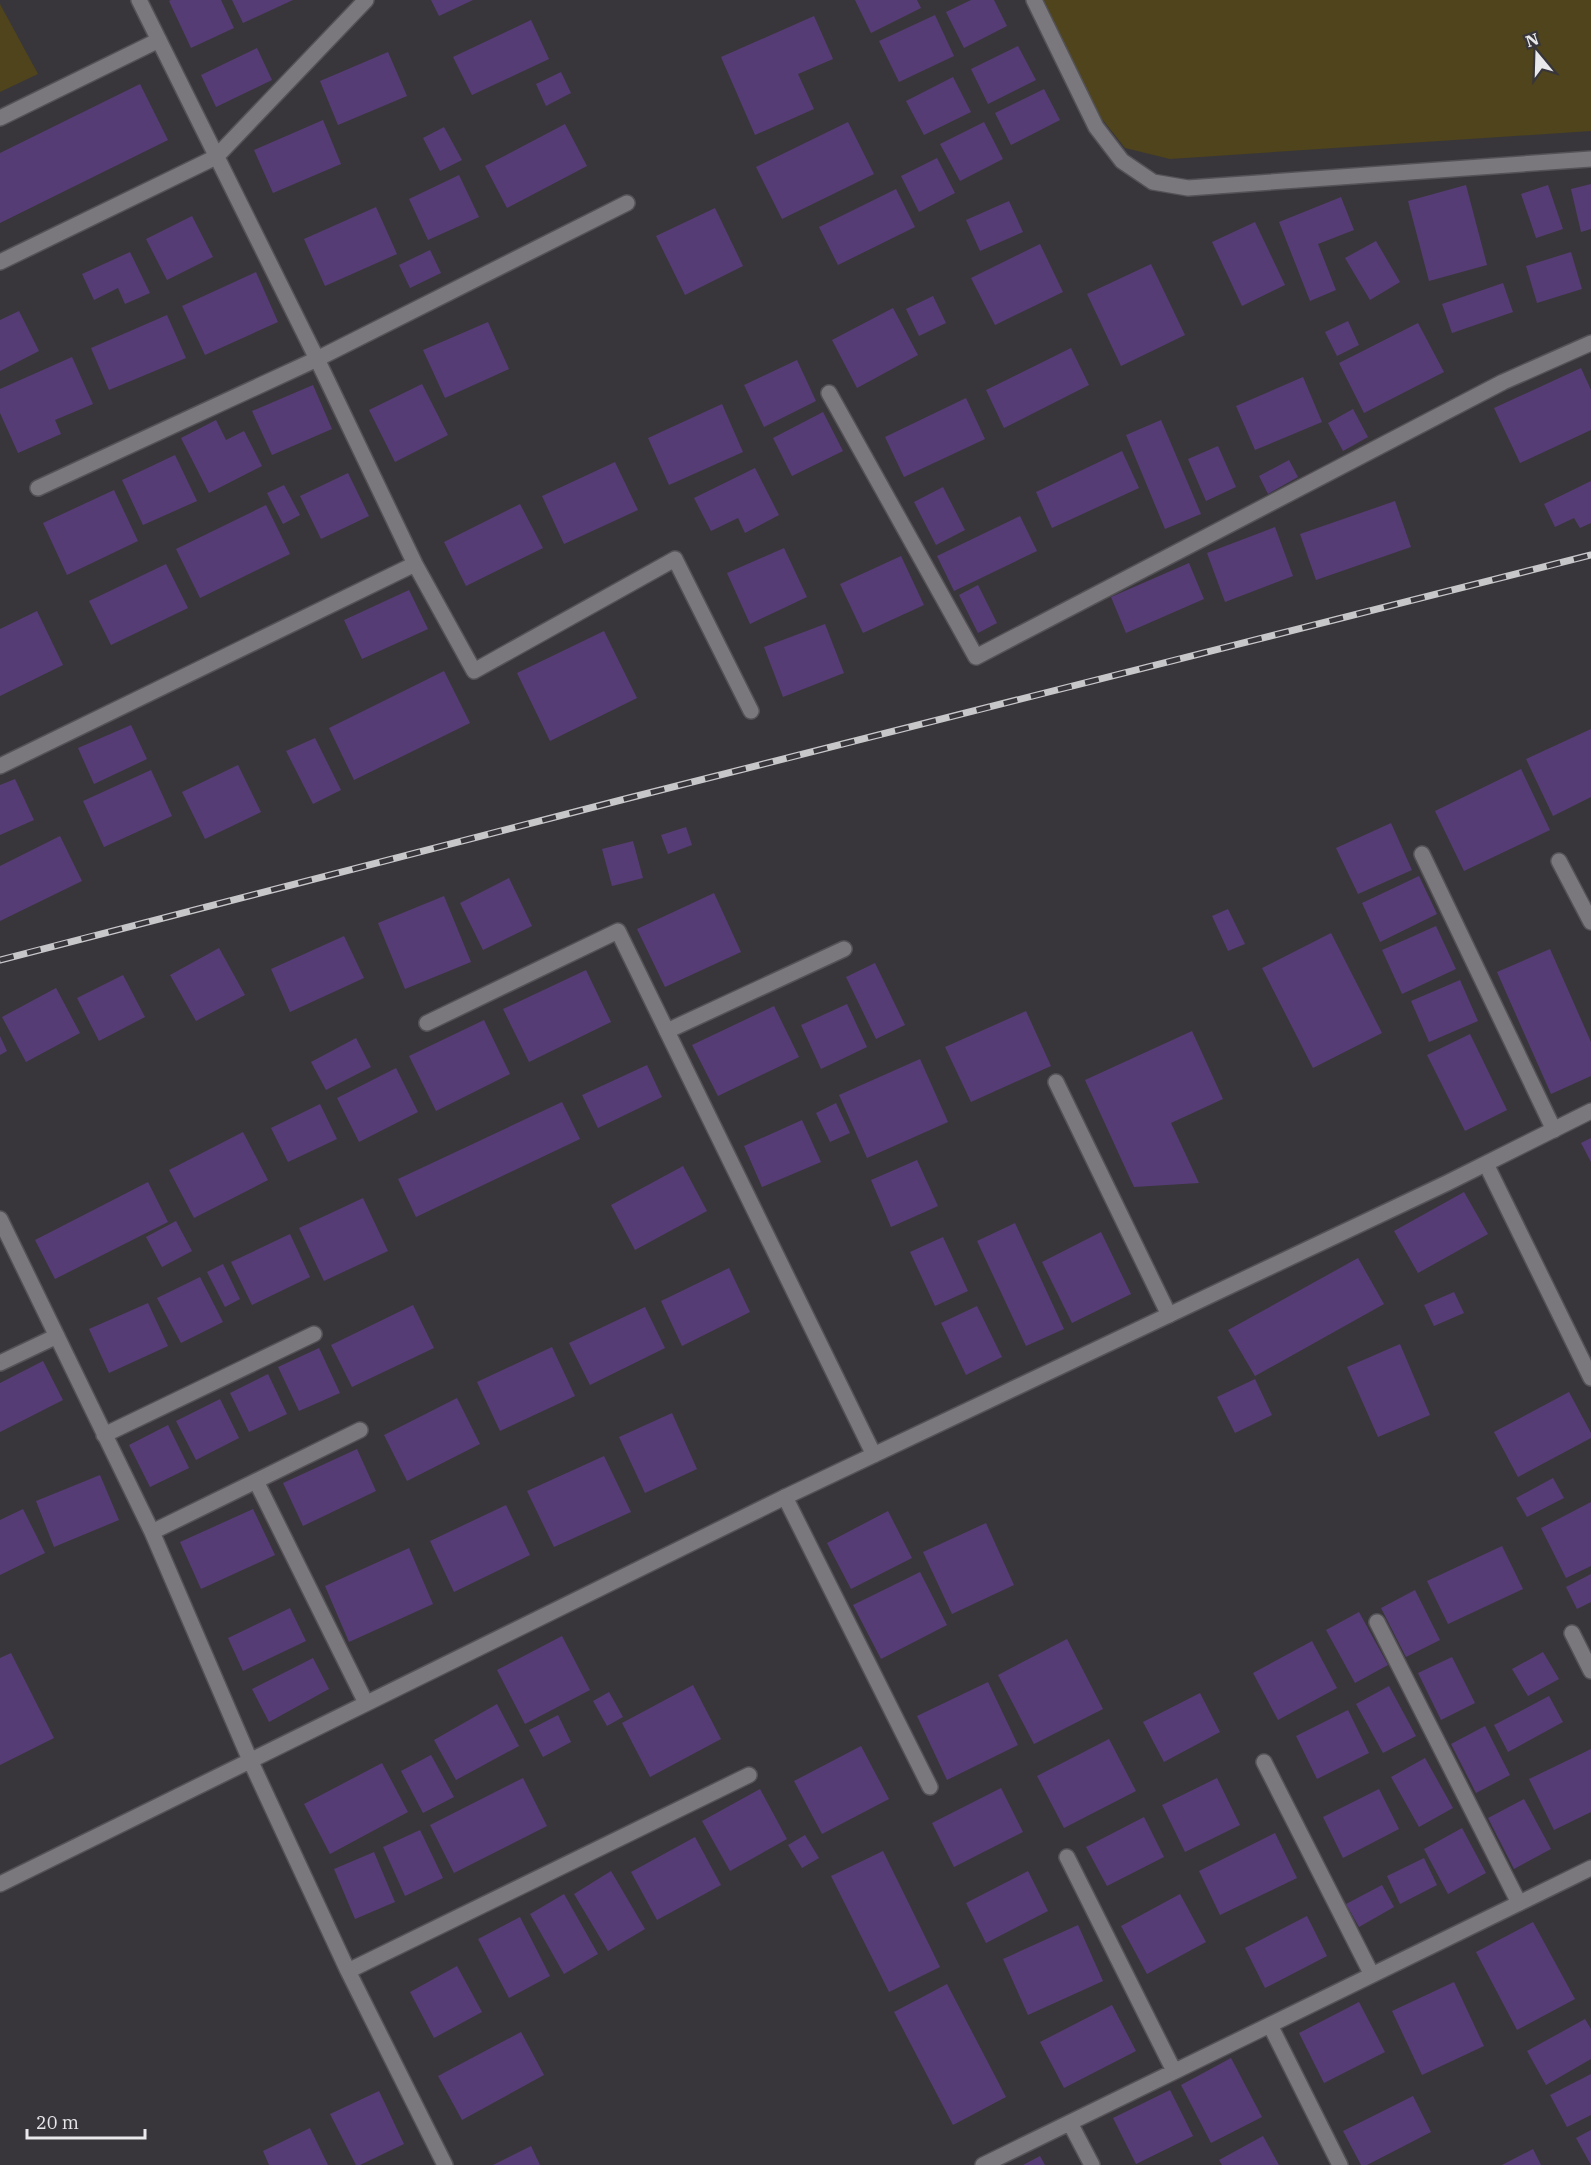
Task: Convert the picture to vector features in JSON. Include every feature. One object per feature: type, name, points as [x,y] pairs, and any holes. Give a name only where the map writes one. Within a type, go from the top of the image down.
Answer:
[{"type":"street","points":[[139,0],[317,359],[415,564],[474,671],[675,559],[751,711]]},
{"type":"street","points":[[0,262],[216,157],[366,0]]},
{"type":"street","points":[[1034,0],[1096,127],[1122,161],[1153,182],[1188,188],[1591,159]]},
{"type":"street","points":[[0,118],[159,40]]},
{"type":"street","points":[[38,488],[317,359],[627,203]]},
{"type":"street","points":[[829,393],[976,657],[1503,382],[1591,343]]},
{"type":"street","points":[[0,766],[415,564]]},
{"type":"street","points":[[1422,854],[1554,1130]]},
{"type":"street","points":[[1559,861],[1591,922]]},
{"type":"street","points":[[427,1023],[618,931],[874,1455]]},
{"type":"street","points":[[667,1031],[844,950]]},
{"type":"street","points":[[1056,1082],[1168,1315]]},
{"type":"street","points":[[0,1884],[785,1497],[1486,1164],[1591,1111]]},
{"type":"street","points":[[1486,1164],[1591,1378]]},
{"type":"street","points":[[0,1219],[152,1533],[250,1760],[348,1971],[445,2165]]},
{"type":"street","points":[[104,1435],[314,1334]]},
{"type":"street","points":[[0,1363],[57,1335]]},
{"type":"street","points":[[152,1533],[360,1430]]},
{"type":"street","points":[[256,1481],[366,1703]]},
{"type":"street","points":[[785,1497],[930,1787]]},
{"type":"street","points":[[1377,1622],[1519,1903]]},
{"type":"street","points":[[1572,1633],[1591,1671]]},
{"type":"street","points":[[1264,1762],[1372,1975]]},
{"type":"street","points":[[348,1971],[750,1775]]},
{"type":"street","points":[[1067,1857],[1174,2072]]},
{"type":"street","points":[[983,2165],[1591,1868]]},
{"type":"street","points":[[1270,2025],[1340,2165]]},
{"type":"street","points":[[1070,2122],[1092,2165]]},
{"type":"shaded area","points":[[1044,0],[1591,0],[1591,131],[1170,159],[1125,148],[1091,105]]},
{"type":"shaded area","points":[[0,4],[38,74],[0,92]]},
{"type":"building","points":[[221,0],[234,28],[191,48],[169,1]]},
{"type":"building","points":[[232,0],[293,0],[243,23]]},
{"type":"building","points":[[431,0],[473,0],[439,16]]},
{"type":"building","points":[[855,0],[917,0],[921,8],[871,33]]},
{"type":"building","points":[[971,0],[994,0],[1007,26],[964,48],[946,12]]},
{"type":"building","points":[[935,15],[954,56],[899,82],[879,41]]},
{"type":"building","points":[[814,16],[833,59],[798,74],[814,109],[755,135],[721,57]]},
{"type":"building","points":[[531,20],[549,59],[472,95],[453,57]]},
{"type":"building","points":[[1018,46],[1036,80],[988,104],[971,69]]},
{"type":"building","points":[[257,48],[272,80],[216,107],[201,75]]},
{"type":"building","points":[[388,52],[407,96],[338,125],[320,81]]},
{"type":"building","points":[[561,72],[571,93],[546,106],[536,84]]},
{"type":"building","points":[[953,77],[971,112],[924,135],[906,101]]},
{"type":"building","points":[[140,84],[168,140],[0,223],[0,153]]},
{"type":"building","points":[[1044,89],[1060,120],[1011,145],[995,113]]},
{"type":"building","points":[[323,120],[341,164],[273,193],[254,150]]},
{"type":"building","points":[[848,122],[874,174],[782,219],[756,167]]},
{"type":"building","points":[[984,122],[1003,159],[960,181],[940,144]]},
{"type":"building","points":[[565,124],[587,166],[507,208],[485,166]]},
{"type":"building","points":[[444,127],[462,160],[440,171],[423,138]]},
{"type":"building","points":[[937,158],[955,193],[919,212],[901,176]]},
{"type":"building","points":[[459,175],[479,217],[428,240],[409,199]]},
{"type":"building","points":[[1591,184],[1591,229],[1581,232],[1571,189]]},
{"type":"building","points":[[1466,185],[1487,265],[1429,281],[1408,201]]},
{"type":"building","points":[[1548,185],[1563,229],[1536,238],[1521,194]]},
{"type":"building","points":[[896,189],[915,227],[838,265],[819,227]]},
{"type":"building","points":[[1341,197],[1354,230],[1318,244],[1336,290],[1310,301],[1279,222]]},
{"type":"building","points":[[1009,201],[1023,232],[980,251],[966,220]]},
{"type":"building","points":[[376,207],[397,254],[325,286],[304,239]]},
{"type":"building","points":[[715,208],[743,266],[685,295],[656,236]]},
{"type":"building","points":[[192,216],[213,257],[167,280],[146,239]]},
{"type":"building","points":[[1255,222],[1285,285],[1242,306],[1212,242]]},
{"type":"building","points":[[1376,241],[1400,282],[1370,300],[1345,258]]},
{"type":"building","points":[[1040,244],[1063,292],[995,325],[971,278]]},
{"type":"building","points":[[430,250],[441,273],[410,288],[399,265]]},
{"type":"building","points":[[130,252],[150,293],[125,304],[118,288],[94,300],[82,274]]},
{"type":"building","points":[[1571,252],[1582,289],[1537,303],[1526,266]]},
{"type":"building","points":[[1151,264],[1185,335],[1121,366],[1087,294]]},
{"type":"building","points":[[256,272],[278,322],[205,355],[182,306]]},
{"type":"building","points":[[1503,283],[1513,312],[1452,333],[1442,304]]},
{"type":"building","points":[[933,296],[946,323],[919,336],[906,309]]},
{"type":"building","points":[[893,308],[918,355],[857,388],[832,340]]},
{"type":"building","points":[[19,311],[39,351],[0,371],[0,320]]},
{"type":"building","points":[[167,315],[186,358],[109,390],[91,348]]},
{"type":"building","points":[[1348,321],[1359,345],[1337,356],[1325,332]]},
{"type":"building","points":[[488,322],[509,369],[445,398],[423,350]]},
{"type":"building","points":[[1418,323],[1444,372],[1364,413],[1339,363]]},
{"type":"building","points":[[1071,348],[1089,385],[1004,428],[986,390]]},
{"type":"building","points":[[72,357],[93,404],[55,420],[61,434],[18,453],[0,413],[0,389]]},
{"type":"building","points":[[797,360],[816,401],[764,427],[744,385]]},
{"type":"building","points":[[1581,368],[1591,390],[1591,430],[1520,463],[1494,408]]},
{"type":"building","points":[[1303,377],[1322,422],[1255,450],[1236,406]]},
{"type":"building","points":[[422,384],[448,435],[395,462],[369,410]]},
{"type":"building","points":[[313,385],[332,429],[272,455],[252,411]]},
{"type":"building","points":[[966,398],[985,439],[904,477],[885,437]]},
{"type":"building","points":[[722,404],[743,452],[669,485],[648,438]]},
{"type":"building","points":[[1353,409],[1368,437],[1343,451],[1328,423]]},
{"type":"building","points":[[823,412],[843,451],[792,476],[773,438]]},
{"type":"building","points":[[216,420],[226,440],[244,431],[262,466],[209,493],[181,438]]},
{"type":"building","points":[[1161,420],[1201,514],[1165,529],[1126,435]]},
{"type":"building","points":[[1218,446],[1236,487],[1206,501],[1188,459]]},
{"type":"building","points":[[1122,451],[1139,488],[1052,528],[1036,492]]},
{"type":"building","points":[[175,455],[197,501],[143,525],[122,480]]},
{"type":"building","points":[[1289,460],[1298,477],[1268,494],[1259,476]]},
{"type":"building","points":[[615,462],[638,510],[564,544],[542,496]]},
{"type":"building","points":[[755,468],[779,515],[745,533],[738,518],[711,531],[694,498]]},
{"type":"building","points":[[348,473],[369,516],[321,539],[300,496]]},
{"type":"building","points":[[1591,481],[1591,523],[1580,528],[1574,518],[1555,527],[1544,504]]},
{"type":"building","points":[[284,485],[300,515],[283,524],[267,493]]},
{"type":"building","points":[[943,487],[965,530],[936,545],[914,502]]},
{"type":"building","points":[[114,490],[138,541],[67,575],[43,523]]},
{"type":"building","points":[[1395,501],[1411,547],[1316,580],[1300,534]]},
{"type":"building","points":[[520,504],[543,548],[466,586],[444,542]]},
{"type":"building","points":[[266,505],[290,554],[200,598],[176,549]]},
{"type":"building","points":[[1020,516],[1037,551],[954,591],[937,556]]},
{"type":"building","points":[[1275,527],[1293,576],[1225,602],[1207,553]]},
{"type":"building","points":[[784,548],[807,597],[750,624],[727,573]]},
{"type":"building","points":[[901,556],[924,605],[863,633],[840,584]]},
{"type":"building","points":[[1189,563],[1204,599],[1126,633],[1111,597]]},
{"type":"building","points":[[166,564],[188,608],[111,645],[89,601]]},
{"type":"building","points":[[978,585],[997,623],[978,633],[959,595]]},
{"type":"building","points":[[409,590],[428,629],[362,659],[344,620]]},
{"type":"building","points":[[37,611],[63,665],[0,696],[0,629]]},
{"type":"building","points":[[825,624],[844,673],[783,697],[764,647]]},
{"type":"building","points":[[604,631],[637,698],[550,741],[517,673]]},
{"type":"building","points":[[444,671],[470,723],[354,780],[329,728]]},
{"type":"building","points":[[131,725],[147,759],[94,784],[78,748]]},
{"type":"building","points":[[1591,729],[1591,797],[1553,816],[1526,759]]},
{"type":"building","points":[[315,738],[341,790],[313,804],[286,751]]},
{"type":"building","points":[[238,765],[261,812],[205,839],[182,792]]},
{"type":"building","points":[[1521,769],[1550,830],[1464,871],[1435,811]]},
{"type":"building","points":[[151,770],[172,816],[104,847],[83,801]]},
{"type":"building","points":[[15,779],[34,820],[0,835],[0,785]]},
{"type":"building","points":[[1391,823],[1412,870],[1358,894],[1336,848]]},
{"type":"building","points":[[686,827],[692,845],[668,854],[661,835]]},
{"type":"building","points":[[60,836],[82,881],[0,921],[0,866]]},
{"type":"building","points":[[633,841],[643,878],[612,886],[602,849]]},
{"type":"building","points":[[1419,876],[1437,914],[1380,942],[1362,903]]},
{"type":"building","points":[[509,878],[532,926],[483,950],[460,903]]},
{"type":"building","points":[[714,893],[741,952],[665,987],[637,929]]},
{"type":"building","points":[[444,896],[471,962],[405,989],[378,923]]},
{"type":"building","points":[[1228,909],[1245,944],[1228,951],[1212,916]]},
{"type":"building","points":[[1436,926],[1456,969],[1402,994],[1382,950]]},
{"type":"building","points":[[1331,933],[1382,1033],[1313,1068],[1262,968]]},
{"type":"building","points":[[344,936],[364,978],[290,1012],[271,969]]},
{"type":"building","points":[[219,948],[245,995],[196,1021],[170,975]]},
{"type":"building","points":[[1550,949],[1591,1042],[1591,1076],[1551,1094],[1497,972]]},
{"type":"building","points":[[875,963],[905,1025],[876,1039],[846,977]]},
{"type":"building","points":[[586,970],[611,1022],[529,1062],[503,1009]]},
{"type":"building","points":[[123,975],[145,1017],[99,1041],[77,998]]},
{"type":"building","points":[[1460,980],[1478,1021],[1429,1042],[1411,1001]]},
{"type":"building","points":[[56,988],[80,1033],[26,1062],[2,1017]]},
{"type":"building","points":[[847,1004],[867,1047],[821,1069],[801,1025]]},
{"type":"building","points":[[774,1006],[799,1057],[718,1096],[692,1045]]},
{"type":"building","points":[[1026,1011],[1051,1066],[971,1102],[945,1047]]},
{"type":"building","points":[[484,1020],[510,1074],[436,1111],[409,1056]]},
{"type":"building","points":[[1192,1031],[1223,1099],[1171,1123],[1199,1183],[1134,1187],[1085,1080]]},
{"type":"building","points":[[1470,1034],[1507,1110],[1465,1131],[1427,1055]]},
{"type":"building","points":[[0,1036],[7,1051],[0,1055]]},
{"type":"building","points":[[356,1038],[371,1067],[326,1090],[311,1062]]},
{"type":"building","points":[[920,1059],[948,1122],[867,1158],[839,1095]]},
{"type":"building","points":[[647,1065],[662,1097],[598,1128],[582,1095]]},
{"type":"building","points":[[396,1068],[418,1112],[359,1142],[337,1098]]},
{"type":"building","points":[[562,1102],[580,1139],[416,1217],[398,1179]]},
{"type":"building","points":[[836,1103],[850,1133],[830,1142],[816,1113]]},
{"type":"building","points":[[320,1104],[337,1139],[288,1162],[271,1128]]},
{"type":"building","points":[[802,1120],[821,1162],[762,1187],[744,1146]]},
{"type":"building","points":[[243,1132],[268,1180],[194,1218],[169,1170]]},
{"type":"building","points":[[1591,1138],[1591,1162],[1581,1143]]},
{"type":"building","points":[[917,1160],[938,1206],[891,1227],[871,1180]]},
{"type":"building","points":[[683,1166],[707,1211],[635,1250],[611,1205]]},
{"type":"building","points":[[148,1182],[168,1222],[55,1279],[35,1240]]},
{"type":"building","points":[[1464,1192],[1488,1234],[1418,1273],[1394,1231]]},
{"type":"building","points":[[363,1198],[388,1251],[324,1281],[299,1228]]},
{"type":"building","points":[[176,1221],[192,1251],[162,1267],[146,1237]]},
{"type":"building","points":[[1015,1223],[1064,1329],[1026,1346],[977,1241]]},
{"type":"building","points":[[1101,1232],[1131,1294],[1072,1323],[1042,1262]]},
{"type":"building","points":[[290,1234],[310,1277],[252,1305],[231,1262]]},
{"type":"building","points":[[943,1237],[968,1291],[935,1306],[910,1252]]},
{"type":"building","points":[[1358,1258],[1384,1304],[1255,1376],[1228,1330]]},
{"type":"building","points":[[223,1264],[240,1299],[225,1307],[207,1272]]},
{"type":"building","points":[[729,1268],[750,1312],[682,1346],[661,1301]]},
{"type":"building","points":[[200,1277],[223,1322],[181,1343],[157,1298]]},
{"type":"building","points":[[1454,1292],[1464,1313],[1434,1326],[1424,1305]]},
{"type":"building","points":[[148,1303],[168,1346],[109,1373],[89,1329]]},
{"type":"building","points":[[413,1305],[434,1348],[352,1387],[331,1345]]},
{"type":"building","points":[[977,1306],[1002,1357],[966,1375],[941,1323]]},
{"type":"building","points":[[645,1307],[665,1348],[590,1385],[569,1343]]},
{"type":"building","points":[[1400,1344],[1430,1415],[1378,1437],[1347,1367]]},
{"type":"building","points":[[552,1347],[575,1396],[500,1431],[477,1382]]},
{"type":"building","points":[[319,1348],[340,1393],[299,1411],[278,1367]]},
{"type":"building","points":[[43,1361],[63,1400],[0,1432],[0,1383]]},
{"type":"building","points":[[268,1374],[287,1414],[249,1432],[230,1393]]},
{"type":"building","points":[[1255,1379],[1272,1415],[1235,1433],[1217,1397]]},
{"type":"building","points":[[1569,1392],[1591,1433],[1591,1438],[1518,1477],[1494,1432]]},
{"type":"building","points":[[457,1398],[480,1444],[407,1481],[384,1435]]},
{"type":"building","points":[[220,1399],[239,1438],[196,1460],[176,1421]]},
{"type":"building","points":[[672,1413],[697,1469],[645,1493],[619,1437]]},
{"type":"building","points":[[168,1425],[189,1468],[150,1487],[129,1445]]},
{"type":"building","points":[[357,1449],[376,1491],[303,1526],[283,1483]]},
{"type":"building","points":[[604,1456],[631,1512],[554,1547],[527,1491]]},
{"type":"building","points":[[100,1475],[119,1520],[54,1547],[36,1501]]},
{"type":"building","points":[[1553,1478],[1564,1498],[1527,1517],[1516,1498]]},
{"type":"building","points":[[1591,1502],[1591,1566],[1566,1578],[1541,1528]]},
{"type":"building","points":[[506,1505],[530,1555],[454,1592],[430,1541]]},
{"type":"building","points":[[23,1509],[45,1553],[0,1575],[0,1520]]},
{"type":"building","points":[[253,1509],[275,1555],[201,1589],[180,1542]]},
{"type":"building","points":[[888,1511],[912,1558],[851,1589],[827,1543]]},
{"type":"building","points":[[986,1523],[1014,1585],[952,1614],[923,1552]]},
{"type":"building","points":[[1502,1546],[1523,1589],[1448,1624],[1427,1581]]},
{"type":"building","points":[[409,1548],[433,1604],[349,1642],[325,1586]]},
{"type":"building","points":[[920,1572],[947,1625],[881,1659],[853,1605]]},
{"type":"building","points":[[1591,1574],[1591,1602],[1577,1609],[1566,1587]]},
{"type":"building","points":[[1415,1590],[1440,1640],[1406,1657],[1381,1608]]},
{"type":"building","points":[[290,1608],[306,1641],[243,1671],[228,1638]]},
{"type":"building","points":[[1359,1612],[1388,1665],[1355,1683],[1326,1630]]},
{"type":"building","points":[[562,1636],[590,1690],[525,1724],[497,1670]]},
{"type":"building","points":[[1067,1639],[1103,1709],[1034,1744],[998,1675]]},
{"type":"building","points":[[1312,1641],[1337,1688],[1278,1720],[1253,1673]]},
{"type":"building","points":[[1543,1652],[1559,1679],[1528,1696],[1512,1669]]},
{"type":"building","points":[[11,1653],[54,1738],[0,1765],[0,1658]]},
{"type":"building","points":[[1452,1657],[1475,1703],[1441,1720],[1418,1673]]},
{"type":"building","points":[[313,1658],[329,1689],[269,1722],[252,1689]]},
{"type":"building","points":[[988,1682],[1018,1745],[947,1780],[917,1716]]},
{"type":"building","points":[[693,1685],[721,1739],[650,1777],[622,1723]]},
{"type":"building","points":[[1389,1686],[1416,1736],[1383,1753],[1356,1704]]},
{"type":"building","points":[[609,1692],[623,1717],[607,1726],[593,1701]]},
{"type":"building","points":[[1200,1693],[1220,1732],[1164,1762],[1143,1722]]},
{"type":"building","points":[[1549,1696],[1563,1722],[1508,1752],[1494,1725]]},
{"type":"building","points":[[497,1704],[519,1746],[456,1780],[434,1740]]},
{"type":"building","points":[[1348,1710],[1369,1753],[1317,1779],[1296,1736]]},
{"type":"building","points":[[558,1715],[571,1742],[543,1757],[529,1730]]},
{"type":"building","points":[[1485,1726],[1510,1775],[1476,1793],[1451,1744]]},
{"type":"building","points":[[1109,1739],[1136,1791],[1064,1828],[1037,1776]]},
{"type":"building","points":[[861,1746],[889,1799],[822,1834],[794,1781]]},
{"type":"building","points":[[1591,1749],[1591,1812],[1554,1830],[1529,1779]]},
{"type":"building","points":[[431,1755],[454,1797],[423,1813],[401,1771]]},
{"type":"building","points":[[1425,1758],[1453,1808],[1419,1827],[1391,1777]]},
{"type":"building","points":[[382,1763],[408,1812],[330,1854],[304,1804]]},
{"type":"building","points":[[523,1778],[547,1826],[454,1873],[430,1825]]},
{"type":"building","points":[[1217,1778],[1240,1825],[1185,1852],[1162,1805]]},
{"type":"building","points":[[1001,1788],[1023,1832],[954,1867],[932,1823]]},
{"type":"building","points":[[760,1789],[787,1839],[730,1871],[702,1821]]},
{"type":"building","points":[[1379,1789],[1399,1829],[1343,1858],[1323,1817]]},
{"type":"building","points":[[1524,1799],[1551,1849],[1514,1869],[1488,1818]]},
{"type":"building","points":[[1144,1817],[1164,1857],[1107,1886],[1086,1847]]},
{"type":"building","points":[[1462,1828],[1486,1873],[1448,1894],[1424,1849]]},
{"type":"building","points":[[420,1830],[443,1878],[405,1896],[383,1847]]},
{"type":"building","points":[[1275,1833],[1297,1878],[1220,1915],[1199,1871]]},
{"type":"building","points":[[805,1835],[819,1858],[802,1868],[788,1845]]},
{"type":"building","points":[[695,1837],[721,1885],[657,1920],[631,1872]]},
{"type":"building","points":[[883,1851],[940,1967],[889,1992],[831,1876]]},
{"type":"building","points":[[374,1852],[395,1902],[355,1919],[334,1869]]},
{"type":"building","points":[[1424,1858],[1437,1885],[1400,1904],[1387,1876]]},
{"type":"building","points":[[611,1871],[645,1929],[608,1951],[574,1894]]},
{"type":"building","points":[[1028,1871],[1048,1911],[986,1943],[966,1903]]},
{"type":"building","points":[[1382,1885],[1394,1907],[1359,1927],[1346,1904]]},
{"type":"building","points":[[564,1894],[598,1954],[564,1974],[530,1914]]},
{"type":"building","points":[[1180,1894],[1206,1942],[1147,1974],[1121,1926]]},
{"type":"building","points":[[1307,1916],[1327,1956],[1265,1988],[1245,1948]]},
{"type":"building","points":[[520,1917],[550,1976],[509,1998],[478,1939]]},
{"type":"building","points":[[1533,1922],[1575,1999],[1517,2030],[1476,1952]]},
{"type":"building","points":[[1078,1925],[1103,1981],[1028,2015],[1003,1959]]},
{"type":"building","points":[[457,1966],[482,2012],[434,2038],[410,1992]]},
{"type":"building","points":[[1454,1982],[1484,2046],[1422,2075],[1392,2011]]},
{"type":"building","points":[[947,1984],[1006,2097],[953,2125],[894,2012]]},
{"type":"building","points":[[1359,2002],[1385,2052],[1324,2083],[1299,2033]]},
{"type":"building","points":[[1112,2005],[1136,2051],[1064,2088],[1040,2042]]},
{"type":"building","points":[[1585,2019],[1591,2029],[1591,2059],[1546,2085],[1527,2051]]},
{"type":"building","points":[[521,2032],[544,2075],[462,2120],[438,2076]]},
{"type":"building","points":[[1231,2058],[1262,2117],[1211,2143],[1181,2085]]},
{"type":"building","points":[[1591,2074],[1591,2115],[1567,2127],[1550,2095]]},
{"type":"building","points":[[1170,2090],[1193,2136],[1136,2164],[1113,2118]]},
{"type":"building","points":[[379,2091],[404,2144],[356,2165],[330,2114]]},
{"type":"building","points":[[1413,2096],[1431,2132],[1367,2165],[1361,2165],[1343,2131]]},
{"type":"building","points":[[310,2128],[328,2165],[269,2165],[263,2151]]},
{"type":"building","points":[[1591,2130],[1591,2165],[1576,2138]]},
{"type":"building","points":[[1263,2136],[1279,2165],[1222,2165],[1219,2160]]},
{"type":"building","points":[[531,2146],[540,2165],[493,2165]]},
{"type":"building","points":[[1533,2149],[1541,2165],[1502,2165]]},
{"type":"building","points":[[1040,2156],[1045,2165],[1023,2165]]},
{"type":"railway","points":[[0,960],[625,799],[1591,555]]}]
